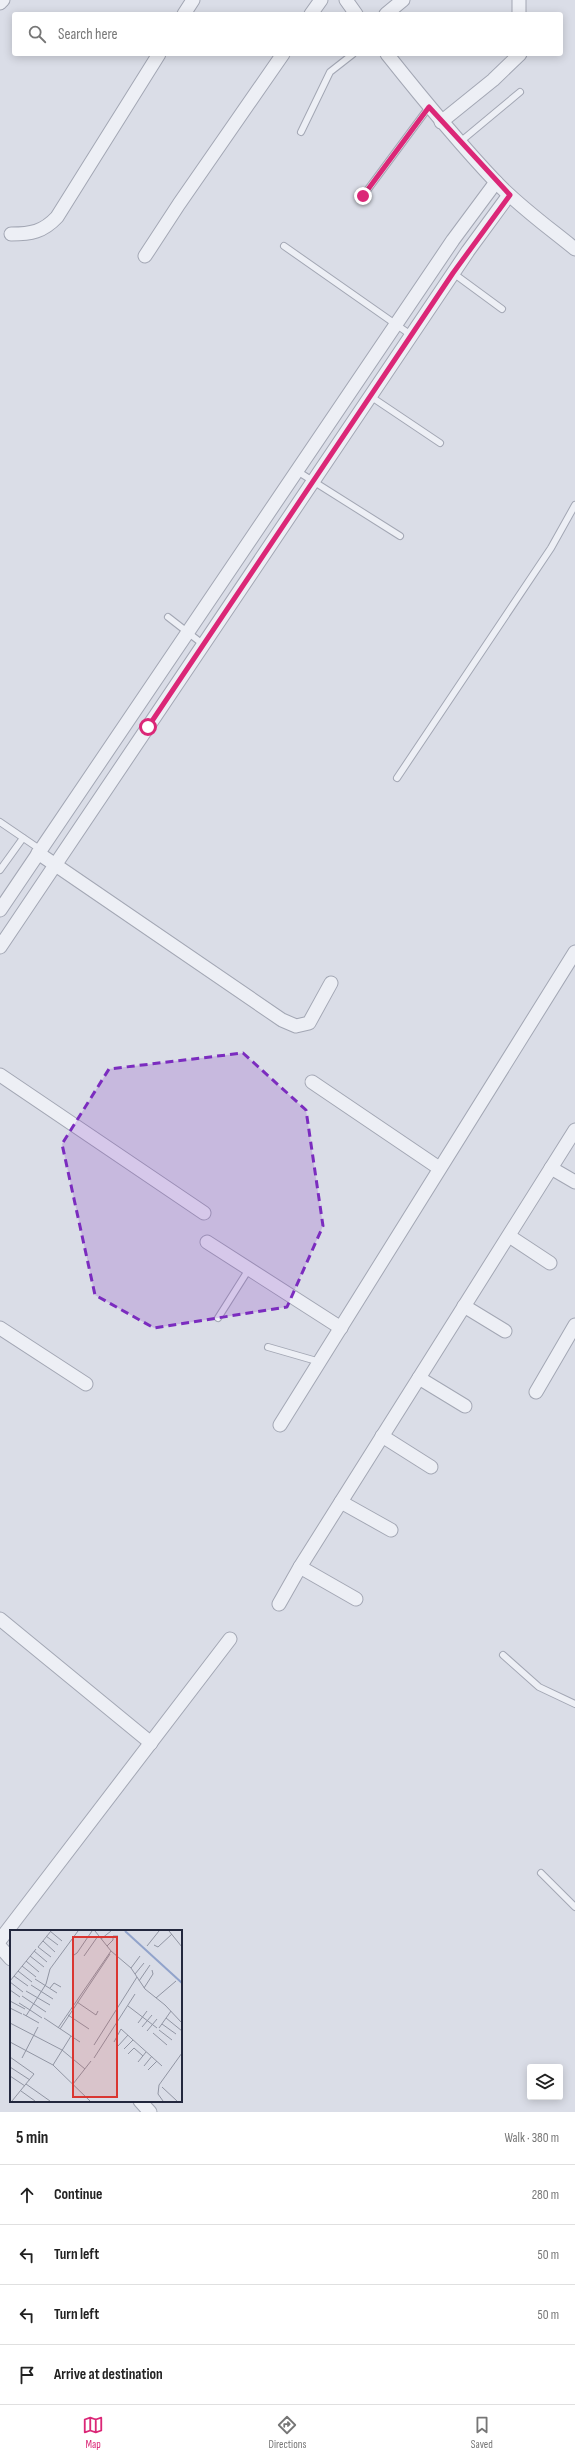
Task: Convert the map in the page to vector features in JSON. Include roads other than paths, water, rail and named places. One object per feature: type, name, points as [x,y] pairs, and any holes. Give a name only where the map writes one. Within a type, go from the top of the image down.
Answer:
[{"type":"street","points":[[185,12],[193,0]]},
{"type":"street","points":[[313,12],[322,0]]},
{"type":"street","points":[[346,0],[355,12]]},
{"type":"street","points":[[388,12],[403,0]]},
{"type":"street","points":[[519,0],[519,12]]},
{"type":"street","points":[[11,234],[40,232],[48,228],[57,217],[158,56]]},
{"type":"street","points":[[145,256],[179,204],[282,56]]},
{"type":"street","points":[[388,56],[441,122],[496,182],[575,249]]},
{"type":"street","points":[[441,122],[498,75],[518,56]]},
{"type":"street","points":[[0,910],[459,232],[496,182]]},
{"type":"street","points":[[0,947],[474,242],[510,195]]},
{"type":"street","points":[[459,232],[474,242]]},
{"type":"street","points":[[219,586],[235,597]]},
{"type":"street","points":[[132,716],[148,727]]},
{"type":"street","points":[[40,852],[55,865],[282,1020],[296,1026],[309,1022],[331,982]]},
{"type":"street","points":[[280,1425],[575,952]]},
{"type":"street","points":[[0,1076],[204,1214]]},
{"type":"street","points":[[312,1082],[439,1168]]},
{"type":"street","points":[[279,1604],[300,1567],[418,1378],[575,1130]]},
{"type":"street","points":[[552,1168],[575,1182]]},
{"type":"street","points":[[509,1236],[550,1262]]},
{"type":"street","points":[[207,1242],[341,1328]]},
{"type":"street","points":[[464,1306],[505,1331]]},
{"type":"street","points":[[536,1392],[575,1325]]},
{"type":"street","points":[[0,1328],[86,1384]]},
{"type":"street","points":[[418,1378],[465,1406]]},
{"type":"street","points":[[382,1436],[431,1467]]},
{"type":"street","points":[[341,1502],[391,1530]]},
{"type":"street","points":[[300,1567],[356,1599]]},
{"type":"street","points":[[0,1619],[151,1743]]},
{"type":"street","points":[[0,1940],[230,1639]]},
{"type":"street","points":[[0,1947],[10,1958]]},
{"type":"street","points":[[141,2102],[150,2112]]},
{"type":"lane","points":[[301,132],[330,72],[350,56]]},
{"type":"lane","points":[[460,142],[520,92]]},
{"type":"lane","points":[[363,196],[429,107]]},
{"type":"lane","points":[[284,246],[411,335]]},
{"type":"lane","points":[[453,273],[502,308]]},
{"type":"lane","points":[[370,396],[440,443]]},
{"type":"lane","points":[[297,471],[314,480],[400,536]]},
{"type":"lane","points":[[397,778],[552,548],[575,505]]},
{"type":"lane","points":[[168,617],[204,645]]},
{"type":"lane","points":[[0,822],[40,852]]},
{"type":"lane","points":[[0,870],[23,838]]},
{"type":"lane","points":[[218,1318],[249,1269]]},
{"type":"lane","points":[[268,1347],[320,1362]]},
{"type":"lane","points":[[503,1655],[539,1687],[575,1704]]},
{"type":"lane","points":[[541,1873],[575,1907]]}]
